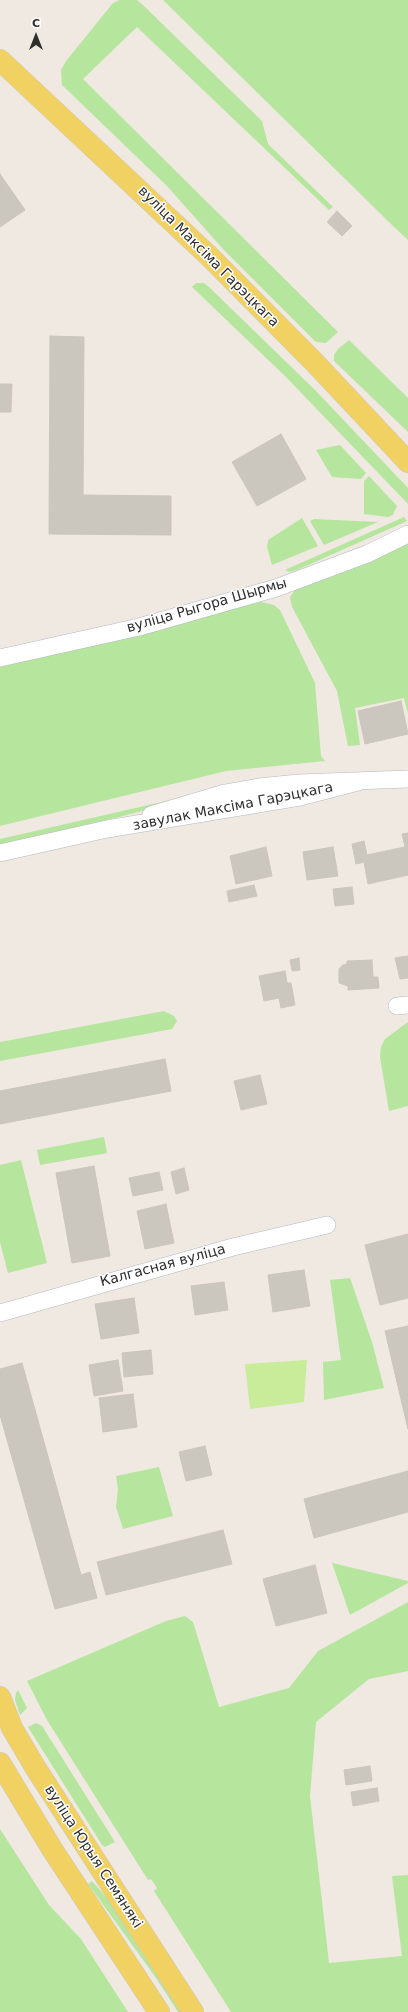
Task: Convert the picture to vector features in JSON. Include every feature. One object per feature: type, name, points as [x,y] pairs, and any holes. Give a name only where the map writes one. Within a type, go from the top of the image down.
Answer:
[{"type":"main road","name":"вуліца Максіма Гарэцкага","points":[[0,60],[210,257],[315,363],[408,462]]},
{"type":"main road","name":"вуліца Юрыя Семянякі","points":[[0,1697],[12,1728],[35,1767],[193,2012]]},
{"type":"main road","name":"вуліца Юрыя Семянякі","points":[[0,1763],[52,1849],[159,2012]]},
{"type":"street","name":"вуліца Рыгора Шырмы","points":[[0,658],[139,628],[276,588],[367,554],[408,534]]},
{"type":"street","name":"завулак Максіма Гарэцкага","points":[[0,854],[107,829],[225,793],[259,787],[298,783],[408,779]]},
{"type":"street","name":"Калгасная вуліца","points":[[0,1313],[233,1247],[327,1225]]},
{"type":"green space","points":[[120,0],[137,0],[144,6],[262,121],[268,144],[333,207],[329,210],[137,27],[83,79],[338,332],[326,343],[316,342],[223,249],[167,186],[62,85],[61,70],[66,61],[113,3]]},
{"type":"green space","points":[[163,0],[408,0],[408,240],[391,224]]},
{"type":"green space","points":[[196,283],[204,283],[209,287],[315,390],[408,488],[408,504],[286,377],[192,287]]},
{"type":"green space","points":[[349,340],[408,398],[408,432],[334,361],[334,355],[338,349]]},
{"type":"green space","points":[[340,445],[366,473],[361,479],[332,477],[316,450]]},
{"type":"green space","points":[[369,476],[397,506],[393,515],[388,517],[364,514],[364,481]]},
{"type":"green space","points":[[404,517],[407,521],[297,570],[290,572],[285,570]]},
{"type":"green space","points":[[302,518],[318,546],[272,565],[267,547],[268,540]]},
{"type":"green space","points":[[314,519],[378,522],[324,545],[310,521]]},
{"type":"green space","points":[[408,542],[408,714],[404,698],[355,708],[360,745],[348,746],[337,691],[292,607],[290,597],[295,590],[364,563]]},
{"type":"green space","points":[[261,602],[274,605],[280,610],[315,683],[321,756],[325,761],[226,771],[0,826],[0,666]]},
{"type":"green space","points":[[188,796],[187,799],[119,817],[0,845],[0,839]]},
{"type":"green space","points":[[164,1011],[174,1016],[177,1021],[172,1029],[0,1061],[0,1042]]},
{"type":"green space","points":[[408,1022],[408,1106],[389,1111],[380,1057],[381,1047],[385,1039]]},
{"type":"green space","points":[[104,1137],[107,1153],[40,1165],[37,1150]]},
{"type":"green space","points":[[21,1160],[47,1263],[8,1273],[0,1242],[0,1165]]},
{"type":"green space","points":[[350,1278],[372,1342],[384,1388],[324,1400],[323,1362],[341,1360],[330,1280]]},
{"type":"green space","points":[[307,1360],[304,1402],[250,1409],[245,1364]]},
{"type":"green space","points":[[159,1467],[173,1516],[123,1529],[116,1507],[118,1489],[116,1476]]},
{"type":"green space","points":[[332,1563],[408,1581],[408,1583],[350,1615]]},
{"type":"green space","points":[[408,1602],[408,1671],[369,1679],[316,1722],[310,1796],[329,1963],[402,1956],[392,1876],[408,1875],[408,2012],[231,2012],[154,1891],[157,1888],[151,1879],[148,1880],[47,1720],[27,1681],[166,1621],[185,1616],[193,1622],[219,1707],[289,1688],[318,1651]]},
{"type":"green space","points":[[18,1690],[27,1708],[20,1715],[15,1700]]},
{"type":"green space","points":[[36,1723],[42,1726],[115,1842],[105,1847],[102,1845],[28,1727]]},
{"type":"green space","points":[[0,1829],[49,1905],[81,1939],[128,2012],[0,2012]]},
{"type":"green space","points":[[92,1881],[112,1904],[182,2012],[178,2012],[156,1978],[88,1884]]},
{"type":"building","points":[[0,174],[25,210],[0,227]]},
{"type":"building","points":[[337,211],[352,226],[342,236],[327,222]]},
{"type":"building","points":[[50,336],[84,337],[83,495],[171,496],[171,535],[49,534]]},
{"type":"building","points":[[0,384],[12,384],[11,412],[0,412]]},
{"type":"building","points":[[281,434],[306,479],[257,506],[232,462]]},
{"type":"building","points":[[401,701],[408,734],[365,744],[358,711]]},
{"type":"building","points":[[408,833],[408,875],[368,884],[364,862],[356,864],[352,844],[364,841],[367,855],[405,847],[402,834]]},
{"type":"building","points":[[266,847],[272,876],[236,884],[230,856]]},
{"type":"building","points":[[333,847],[338,876],[307,880],[303,852]]},
{"type":"building","points":[[254,885],[257,896],[229,902],[227,891]]},
{"type":"building","points":[[352,887],[354,904],[335,906],[333,889]]},
{"type":"building","points":[[408,956],[408,978],[400,979],[395,958]]},
{"type":"building","points":[[299,958],[300,970],[292,971],[290,960]]},
{"type":"building","points":[[372,960],[373,977],[378,977],[379,988],[348,990],[348,986],[339,983],[339,969],[343,965],[347,964],[347,961]]},
{"type":"building","points":[[285,971],[287,983],[291,983],[295,1005],[281,1008],[279,998],[264,1001],[259,976]]},
{"type":"building","points":[[165,1059],[171,1091],[0,1124],[0,1091]]},
{"type":"building","points":[[260,1075],[267,1104],[241,1110],[234,1081]]},
{"type":"building","points":[[94,1166],[110,1256],[72,1263],[56,1173]]},
{"type":"building","points":[[184,1168],[189,1190],[176,1194],[171,1172]]},
{"type":"building","points":[[159,1172],[163,1190],[133,1196],[129,1178]]},
{"type":"building","points":[[166,1204],[174,1243],[145,1249],[137,1211]]},
{"type":"building","points":[[408,1234],[408,1298],[380,1305],[365,1245]]},
{"type":"building","points":[[304,1270],[310,1306],[273,1312],[268,1275]]},
{"type":"building","points":[[224,1282],[228,1310],[195,1315],[191,1286]]},
{"type":"building","points":[[134,1298],[139,1333],[101,1339],[95,1304]]},
{"type":"building","points":[[408,1326],[408,1429],[385,1331]]},
{"type":"building","points":[[151,1350],[153,1374],[124,1377],[122,1353]]},
{"type":"building","points":[[118,1360],[123,1391],[94,1396],[89,1365]]},
{"type":"building","points":[[22,1363],[81,1575],[90,1572],[97,1598],[55,1609],[0,1415],[0,1369]]},
{"type":"building","points":[[133,1394],[137,1427],[103,1432],[99,1398]]},
{"type":"building","points":[[205,1446],[212,1475],[186,1481],[179,1452]]},
{"type":"building","points":[[408,1471],[408,1512],[314,1538],[304,1499]]},
{"type":"building","points":[[223,1530],[232,1564],[106,1595],[97,1562]]},
{"type":"building","points":[[315,1565],[327,1613],[276,1626],[263,1579]]},
{"type":"building","points":[[370,1766],[372,1781],[346,1785],[344,1770]]},
{"type":"building","points":[[377,1788],[379,1801],[353,1806],[351,1792]]}]
